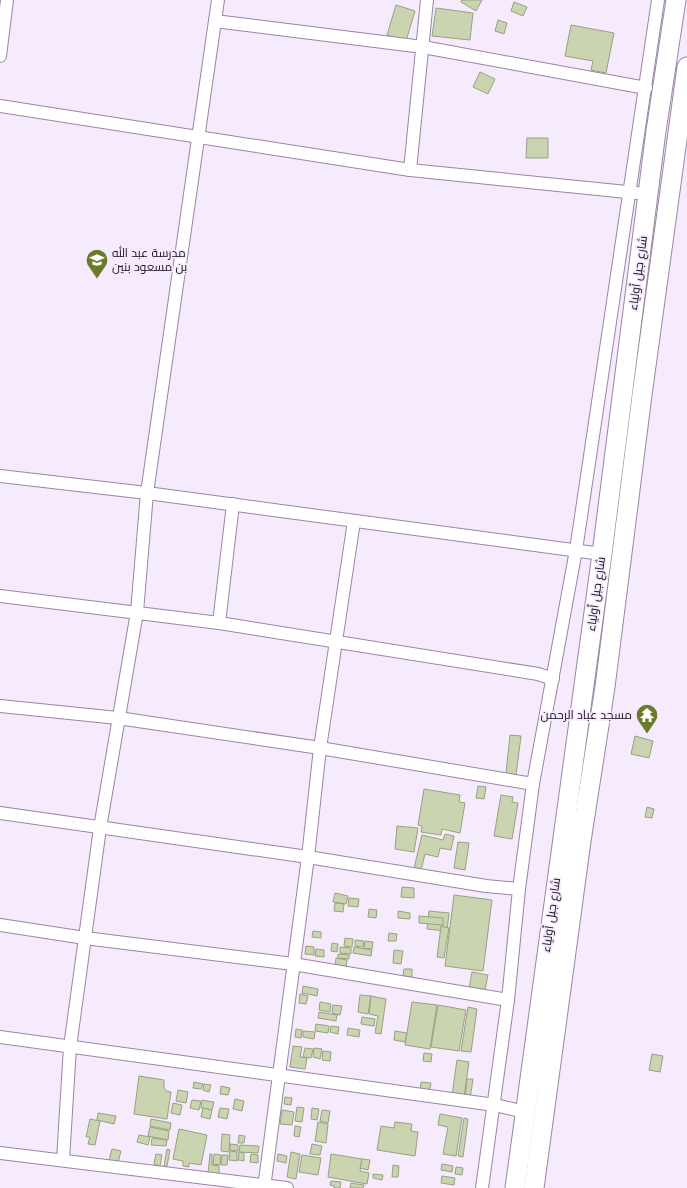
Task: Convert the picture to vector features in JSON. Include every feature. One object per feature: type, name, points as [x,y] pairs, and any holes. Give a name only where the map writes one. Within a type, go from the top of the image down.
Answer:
[{"type":"main road","name":"شارع جبل أولياء","points":[[515,1188],[602,554],[639,193],[676,0]]},
{"type":"main road","name":"شارع جبل أولياء","points":[[534,1188],[581,841],[605,687],[642,395],[687,67]]},
{"type":"street","points":[[0,56],[5,0]]},
{"type":"street","points":[[63,1160],[70,1047],[100,828],[136,612],[147,493],[218,0]]},
{"type":"street","points":[[410,170],[427,0]]},
{"type":"street","points":[[482,1188],[495,1104],[508,1000],[519,889],[533,784],[639,193],[646,88],[658,0]]},
{"type":"street","points":[[215,21],[423,47],[646,88]]},
{"type":"street","points":[[0,106],[410,170],[639,193]]},
{"type":"street","points":[[0,476],[233,504],[354,522],[602,554]]},
{"type":"street","points":[[219,623],[233,504]]},
{"type":"street","points":[[264,1186],[308,857],[320,748],[354,522]]},
{"type":"street","points":[[0,596],[219,623],[538,674],[552,678]]},
{"type":"street","points":[[0,706],[118,718],[320,748],[533,784]]},
{"type":"street","points":[[0,813],[308,857],[486,886],[519,889]]},
{"type":"street","points":[[0,925],[85,938],[293,964],[508,1000]]},
{"type":"street","points":[[0,1037],[495,1104],[525,1112]]},
{"type":"street","points":[[0,1153],[287,1188]]},
{"type":"building","points":[[462,0],[482,0],[476,11],[461,2]]},
{"type":"building","points":[[514,2],[527,7],[523,16],[511,11]]},
{"type":"building","points":[[396,5],[415,11],[406,41],[387,35]]},
{"type":"building","points":[[436,8],[473,13],[470,40],[432,36]]},
{"type":"building","points":[[498,20],[507,23],[504,34],[495,31]]},
{"type":"building","points":[[571,25],[614,33],[606,73],[591,70],[593,61],[565,56]]},
{"type":"building","points":[[480,72],[495,79],[488,94],[473,87]]},
{"type":"building","points":[[527,138],[548,138],[548,158],[526,158]]},
{"type":"building","points":[[510,735],[521,736],[516,775],[506,773]]},
{"type":"building","points":[[635,736],[653,741],[649,758],[631,754]]},
{"type":"building","points":[[478,786],[486,787],[484,799],[476,798]]},
{"type":"building","points":[[424,789],[460,795],[459,802],[465,803],[460,833],[442,829],[441,835],[421,832],[422,826],[418,825]]},
{"type":"building","points":[[501,795],[513,797],[512,802],[518,803],[512,839],[494,836]]},
{"type":"building","points":[[647,807],[654,809],[652,818],[645,817]]},
{"type":"building","points":[[397,826],[418,828],[414,852],[395,849]]},
{"type":"building","points":[[445,834],[454,836],[451,850],[440,848],[438,857],[425,854],[421,870],[414,868],[422,835],[443,840]]},
{"type":"building","points":[[458,842],[469,843],[465,870],[454,868]]},
{"type":"building","points":[[402,887],[414,888],[414,898],[401,897]]},
{"type":"building","points":[[335,893],[348,896],[346,904],[333,902]]},
{"type":"building","points":[[454,895],[492,900],[483,971],[445,966]]},
{"type":"building","points":[[349,898],[359,899],[358,907],[348,906]]},
{"type":"building","points":[[335,903],[344,904],[343,912],[334,911]]},
{"type":"building","points":[[369,909],[377,910],[376,918],[368,917]]},
{"type":"building","points":[[398,911],[410,913],[410,919],[398,918]]},
{"type":"building","points":[[429,911],[449,913],[447,931],[427,929]]},
{"type":"building","points":[[419,916],[443,918],[443,925],[419,923]]},
{"type":"building","points":[[441,926],[449,928],[444,958],[437,957]]},
{"type":"building","points":[[313,931],[321,932],[321,938],[312,937]]},
{"type":"building","points":[[389,933],[397,934],[396,941],[388,941]]},
{"type":"building","points":[[345,938],[353,939],[352,947],[344,946]]},
{"type":"building","points":[[355,940],[364,941],[363,947],[355,946]]},
{"type":"building","points":[[365,941],[373,942],[372,949],[364,948]]},
{"type":"building","points":[[332,943],[338,944],[337,952],[331,951]]},
{"type":"building","points":[[306,946],[314,947],[314,955],[305,954]]},
{"type":"building","points":[[340,947],[351,948],[351,954],[340,953]]},
{"type":"building","points":[[354,947],[372,950],[371,956],[353,953]]},
{"type":"building","points":[[316,949],[324,950],[324,957],[315,956]]},
{"type":"building","points":[[394,950],[403,951],[401,964],[393,963]]},
{"type":"building","points":[[338,954],[349,955],[349,959],[338,958]]},
{"type":"building","points":[[336,958],[347,960],[346,968],[335,967]]},
{"type":"building","points":[[404,969],[412,969],[412,977],[403,976]]},
{"type":"building","points":[[472,972],[488,975],[485,990],[469,988]]},
{"type":"building","points":[[303,986],[318,989],[317,996],[302,993]]},
{"type":"building","points":[[300,994],[308,996],[306,1004],[299,1003]]},
{"type":"building","points":[[360,995],[371,996],[368,1014],[358,1012]]},
{"type":"building","points":[[371,996],[386,999],[381,1034],[375,1033],[378,1016],[369,1014]]},
{"type":"building","points":[[320,1002],[331,1004],[330,1012],[319,1010]]},
{"type":"building","points":[[412,1002],[437,1005],[430,1049],[405,1045]]},
{"type":"building","points":[[333,1005],[342,1006],[340,1015],[332,1013]]},
{"type":"building","points":[[438,1005],[466,1010],[459,1051],[431,1047]]},
{"type":"building","points":[[468,1007],[477,1009],[471,1052],[461,1051]]},
{"type":"building","points":[[319,1012],[337,1015],[336,1021],[318,1018]]},
{"type":"building","points":[[362,1017],[375,1019],[374,1026],[361,1024]]},
{"type":"building","points":[[316,1024],[329,1026],[328,1033],[315,1031]]},
{"type":"building","points":[[331,1026],[339,1027],[338,1034],[330,1032]]},
{"type":"building","points":[[348,1028],[360,1030],[359,1037],[347,1035]]},
{"type":"building","points":[[296,1029],[302,1030],[301,1038],[295,1037]]},
{"type":"building","points":[[303,1031],[315,1032],[314,1039],[303,1037]]},
{"type":"building","points":[[395,1031],[407,1033],[405,1042],[394,1040]]},
{"type":"building","points":[[293,1046],[302,1047],[300,1057],[307,1058],[305,1069],[290,1067]]},
{"type":"building","points":[[305,1048],[313,1049],[311,1058],[303,1057]]},
{"type":"building","points":[[314,1048],[322,1049],[320,1059],[313,1057]]},
{"type":"building","points":[[323,1051],[331,1052],[330,1061],[322,1060]]},
{"type":"building","points":[[424,1053],[432,1054],[431,1062],[423,1061]]},
{"type":"building","points":[[652,1054],[663,1056],[660,1072],[649,1070]]},
{"type":"building","points":[[457,1060],[469,1062],[464,1097],[452,1095]]},
{"type":"building","points":[[139,1076],[164,1080],[164,1088],[166,1091],[171,1092],[167,1119],[134,1114]]},
{"type":"building","points":[[467,1079],[473,1079],[470,1099],[465,1098]]},
{"type":"building","points":[[194,1082],[203,1084],[201,1089],[193,1088]]},
{"type":"building","points":[[421,1082],[431,1083],[429,1093],[420,1091]]},
{"type":"building","points":[[204,1084],[211,1085],[209,1092],[203,1090]]},
{"type":"building","points":[[221,1086],[230,1088],[228,1095],[220,1094]]},
{"type":"building","points":[[178,1090],[188,1092],[186,1103],[176,1101]]},
{"type":"building","points":[[285,1097],[292,1098],[291,1105],[284,1104]]},
{"type":"building","points":[[235,1099],[244,1101],[242,1111],[233,1109]]},
{"type":"building","points":[[192,1100],[201,1101],[199,1110],[190,1108]]},
{"type":"building","points":[[202,1100],[214,1102],[212,1110],[201,1108]]},
{"type":"building","points":[[173,1103],[182,1105],[180,1115],[171,1113]]},
{"type":"building","points":[[297,1107],[304,1108],[302,1122],[295,1121]]},
{"type":"building","points":[[203,1108],[212,1110],[210,1119],[201,1117]]},
{"type":"building","points":[[220,1108],[229,1109],[227,1119],[218,1117]]},
{"type":"building","points":[[312,1108],[319,1109],[317,1120],[311,1119]]},
{"type":"building","points":[[282,1110],[294,1112],[292,1125],[280,1124]]},
{"type":"building","points":[[322,1110],[330,1111],[328,1123],[320,1121]]},
{"type":"building","points":[[98,1113],[116,1116],[114,1124],[97,1120]]},
{"type":"building","points":[[440,1114],[462,1118],[456,1156],[443,1154],[448,1127],[438,1125]]},
{"type":"building","points":[[464,1118],[468,1119],[463,1157],[458,1156]]},
{"type":"building","points":[[90,1119],[100,1121],[95,1145],[88,1144],[90,1137],[86,1137]]},
{"type":"building","points":[[151,1119],[171,1123],[170,1130],[150,1126]]},
{"type":"building","points":[[318,1122],[328,1124],[326,1143],[315,1141]]},
{"type":"building","points":[[395,1122],[412,1124],[411,1131],[418,1132],[415,1156],[377,1150],[381,1126],[394,1128]]},
{"type":"building","points":[[295,1126],[301,1127],[299,1137],[294,1136]]},
{"type":"building","points":[[150,1127],[169,1131],[168,1140],[148,1136]]},
{"type":"building","points":[[179,1129],[207,1135],[201,1165],[189,1163],[189,1167],[183,1166],[183,1161],[173,1159]]},
{"type":"building","points":[[222,1134],[230,1135],[229,1152],[221,1151]]},
{"type":"building","points":[[139,1135],[150,1137],[148,1145],[137,1142]]},
{"type":"building","points":[[239,1135],[245,1136],[244,1143],[238,1143]]},
{"type":"building","points":[[152,1138],[167,1140],[166,1146],[151,1145]]},
{"type":"building","points":[[230,1144],[238,1145],[238,1151],[230,1150]]},
{"type":"building","points":[[312,1144],[322,1146],[320,1155],[310,1154]]},
{"type":"building","points":[[240,1145],[259,1146],[258,1153],[239,1152]]},
{"type":"building","points":[[112,1149],[121,1151],[118,1163],[109,1161]]},
{"type":"building","points":[[167,1149],[170,1150],[167,1166],[164,1166]]},
{"type":"building","points":[[230,1151],[237,1152],[237,1161],[229,1160]]},
{"type":"building","points":[[239,1152],[244,1153],[244,1161],[238,1160]]},
{"type":"building","points":[[291,1152],[300,1154],[296,1179],[287,1177]]},
{"type":"building","points":[[156,1154],[162,1155],[160,1166],[154,1164]]},
{"type":"building","points":[[210,1154],[212,1154],[212,1165],[219,1166],[219,1174],[208,1173]]},
{"type":"building","points":[[214,1154],[221,1155],[220,1165],[213,1164]]},
{"type":"building","points":[[251,1154],[258,1155],[258,1163],[250,1162]]},
{"type":"building","points":[[278,1154],[287,1156],[286,1163],[277,1161]]},
{"type":"building","points":[[331,1154],[362,1159],[360,1171],[369,1173],[367,1184],[328,1177]]},
{"type":"building","points":[[222,1155],[228,1155],[227,1165],[221,1165]]},
{"type":"building","points":[[302,1155],[321,1158],[318,1175],[299,1172]]},
{"type":"building","points":[[362,1159],[370,1160],[368,1170],[360,1168]]},
{"type":"building","points":[[442,1164],[453,1166],[452,1172],[441,1170]]},
{"type":"building","points":[[393,1165],[399,1166],[398,1177],[392,1177]]},
{"type":"building","points":[[456,1167],[463,1168],[462,1175],[455,1174]]},
{"type":"building","points":[[373,1174],[383,1175],[382,1180],[373,1178]]},
{"type":"building","points":[[442,1176],[455,1178],[454,1185],[441,1183]]},
{"type":"building","points":[[331,1181],[341,1182],[340,1188],[334,1188],[334,1186],[330,1185]]},
{"type":"building","points":[[351,1183],[364,1185],[363,1188],[350,1188]]},
{"type":"place","name":"مدرسة عبد الله بن مسعود بنين","points":[[97,280]]},
{"type":"place","name":"مسجد عباد الرحمن","points":[[647,734]]}]
